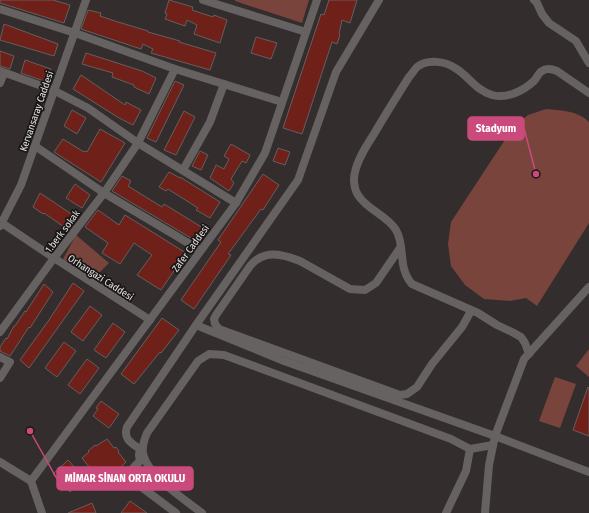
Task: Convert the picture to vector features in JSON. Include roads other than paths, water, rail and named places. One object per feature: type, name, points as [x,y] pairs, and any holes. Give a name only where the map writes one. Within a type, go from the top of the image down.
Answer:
[{"type":"street","name":"Kervansaray Caddesi","points":[[1,224],[21,184],[53,90],[76,33],[86,0]]},
{"type":"street","points":[[202,0],[306,32]]},
{"type":"street","name":"Zafer Caddesi","points":[[30,481],[236,203],[264,153],[317,0]]},
{"type":"street","points":[[176,513],[132,480],[130,472],[140,460],[140,449],[126,438],[125,432],[196,325],[298,180],[336,72],[379,0]]},
{"type":"street","points":[[534,0],[549,23],[576,41],[589,63]]},
{"type":"street","points":[[0,9],[76,33],[175,69],[282,102]]},
{"type":"street","points":[[529,354],[525,343],[520,337],[471,311],[412,284],[405,272],[397,231],[358,195],[354,184],[355,172],[364,150],[399,93],[417,67],[426,63],[438,62],[456,68],[472,84],[483,91],[500,96],[507,96],[517,92],[534,81],[542,71],[551,69],[589,93]]},
{"type":"street","name":"1.berk sokak","points":[[0,332],[104,193],[138,143],[175,69]]},
{"type":"street","points":[[0,83],[2,72],[53,90],[88,108],[138,143],[236,203]]},
{"type":"street","points":[[183,170],[210,122],[224,84]]},
{"type":"street","points":[[35,146],[104,193],[200,250]]},
{"type":"street","name":"Orhangazi Caddesi","points":[[1,224],[150,320]]},
{"type":"street","points":[[400,248],[376,283],[365,290],[350,289],[292,258],[272,254],[255,259],[214,318],[215,324],[219,329],[400,395],[406,394],[417,387],[432,364],[462,327],[471,311]]},
{"type":"street","points":[[485,513],[489,465],[495,436],[524,359],[589,287]]},
{"type":"street","points":[[196,325],[284,361],[495,436],[589,472]]},
{"type":"street","points":[[202,513],[148,468],[143,454],[143,443],[147,433],[198,361],[209,354],[224,355],[451,439],[470,449],[493,445]]},
{"type":"street","points":[[0,357],[10,362],[0,378]]},
{"type":"street","points":[[446,513],[466,471],[470,449]]},
{"type":"street","points":[[0,462],[30,481],[42,513]]},
{"type":"place","name":"Stadyum","points":[[536,174]]},
{"type":"place","name":"MİMAR SİNAN ORTA OKULU","points":[[30,431]]}]
